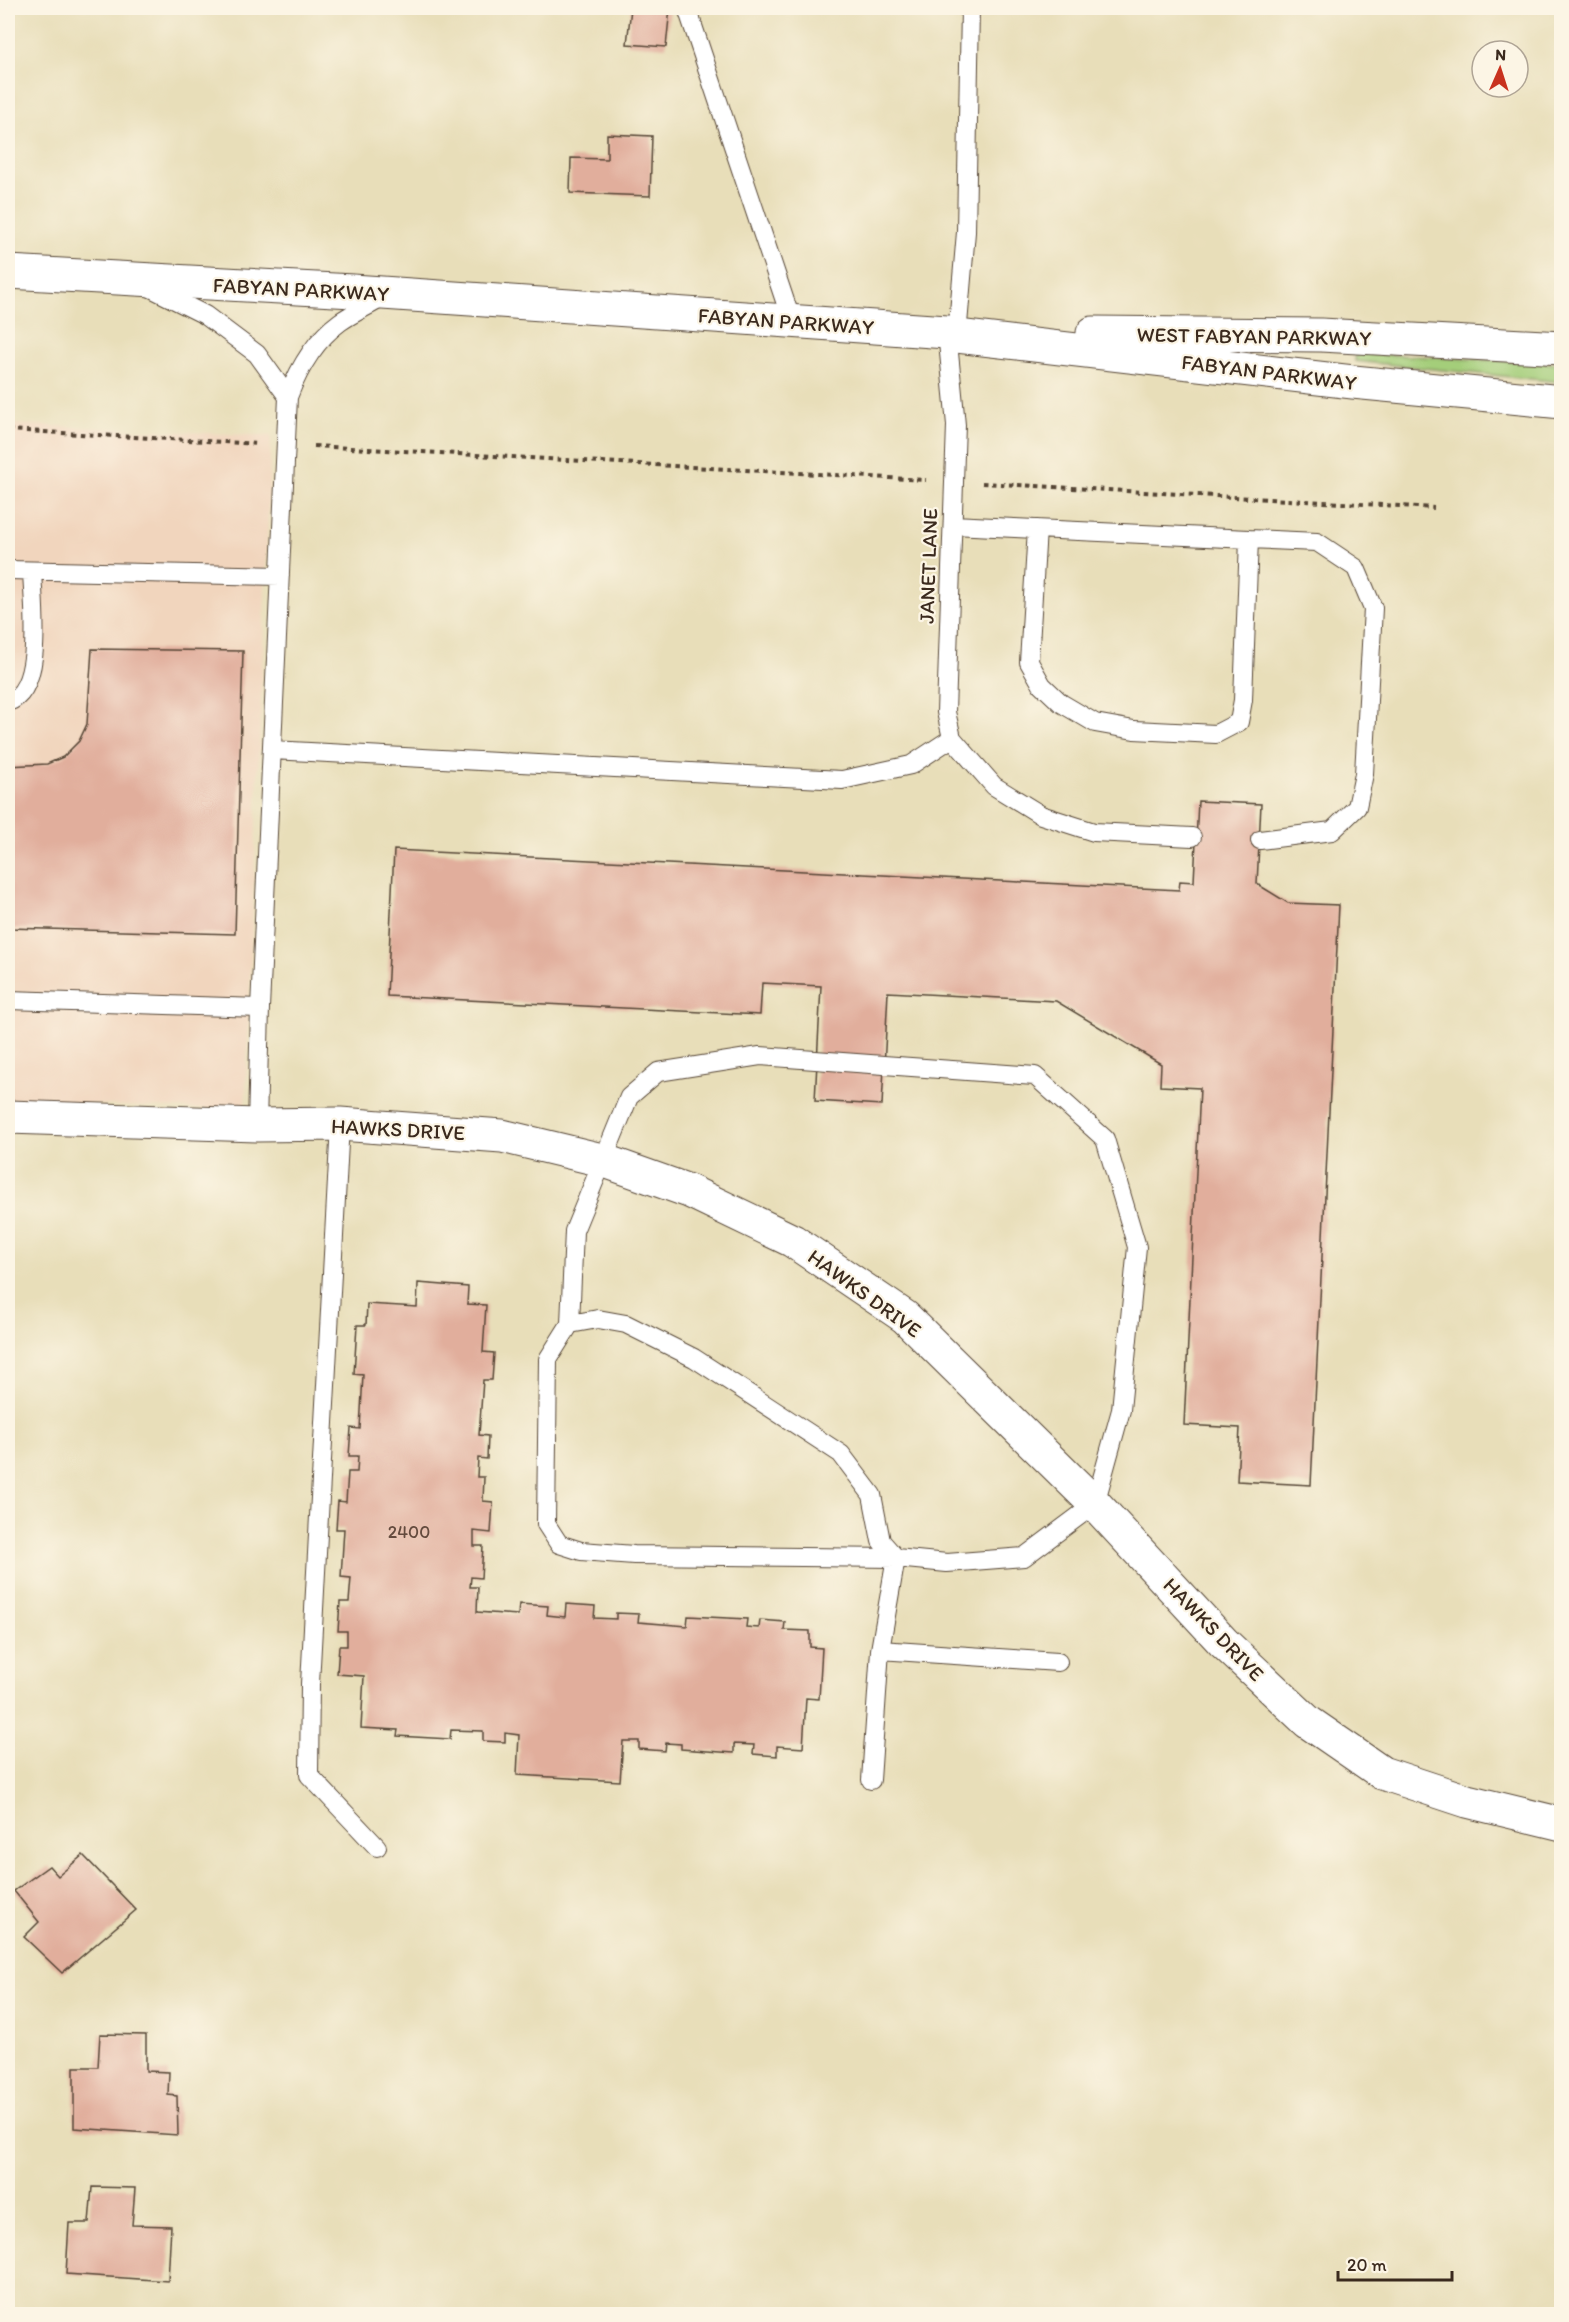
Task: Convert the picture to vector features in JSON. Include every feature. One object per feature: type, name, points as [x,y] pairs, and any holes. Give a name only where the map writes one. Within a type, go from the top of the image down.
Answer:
[{"type":"main road","name":"FABYAN PARKWAY","points":[[8,272],[389,294],[954,333],[1353,382],[1562,402]]},
{"type":"main road","name":"WEST FABYAN PARKWAY","points":[[954,333],[1321,335],[1562,348]]},
{"type":"main road","name":"HAWKS DRIVE","points":[[8,1117],[257,1125],[340,1124],[502,1136],[602,1160],[689,1191],[793,1241],[905,1317],[1095,1504],[1223,1642],[1308,1722],[1382,1773],[1467,1801],[1562,1824]]},
{"type":"lane","points":[[687,8],[792,322]]},
{"type":"lane","name":"JANET LANE","points":[[970,8],[966,232],[954,333],[956,425],[946,712],[952,738],[994,786],[1041,815],[1094,832],[1192,837]]},
{"type":"lane","points":[[131,279],[205,315],[257,354],[288,398]]},
{"type":"lane","points":[[257,1125],[260,1008],[288,398],[299,369],[316,345],[340,322],[389,294]]},
{"type":"lane","points":[[953,525],[1317,542],[1356,568],[1373,608],[1364,774],[1357,807],[1332,831],[1260,840]]},
{"type":"lane","points":[[1036,529],[1029,662],[1042,685],[1061,703],[1095,723],[1134,730],[1216,734],[1239,722],[1249,539]]},
{"type":"lane","points":[[8,570],[280,576]]},
{"type":"lane","points":[[8,702],[23,691],[30,677],[34,654],[32,571]]},
{"type":"lane","points":[[272,750],[842,780],[911,765],[952,738]]},
{"type":"lane","points":[[8,1000],[260,1008]]},
{"type":"lane","points":[[760,1056],[1035,1076],[1105,1139],[1137,1247],[1121,1410],[1095,1504],[1024,1557],[947,1563],[896,1558],[634,1556],[581,1551],[559,1544],[546,1524],[548,1359],[570,1324],[574,1231],[602,1160],[629,1097],[658,1072],[760,1056]]},
{"type":"lane","points":[[340,1124],[310,1683],[309,1775],[377,1847]]},
{"type":"lane","points":[[570,1324],[598,1320],[626,1324],[694,1358],[841,1454],[872,1495],[881,1541],[896,1558]]},
{"type":"lane","points":[[871,1780],[880,1650],[896,1558]]},
{"type":"lane","points":[[880,1650],[1058,1662]]},
{"type":"path","points":[[8,430],[268,445]]},
{"type":"path","points":[[313,446],[927,480]]},
{"type":"path","points":[[972,482],[1434,508]]},
{"type":"shaded area","points":[[8,424],[271,436],[245,1111],[8,1101]]},
{"type":"green space","points":[[1356,353],[1561,364],[1561,382],[1355,361]]},
{"type":"building","points":[[631,8],[670,8],[666,47],[627,44]]},
{"type":"building","points":[[607,134],[652,136],[650,196],[570,193],[571,158],[607,159]]},
{"type":"building","points":[[92,649],[243,651],[235,934],[8,928],[8,766],[47,764],[63,757],[79,741],[87,724]]},
{"type":"building","points":[[1198,801],[1261,804],[1257,884],[1288,903],[1339,905],[1311,1485],[1237,1481],[1240,1428],[1184,1425],[1200,1088],[1160,1086],[1161,1064],[1056,1001],[888,992],[882,1105],[815,1101],[821,986],[762,983],[760,1015],[387,996],[394,850],[1179,890],[1180,881],[1194,882]]},
{"type":"building","points":[[418,1283],[468,1287],[467,1304],[486,1305],[483,1352],[494,1353],[492,1380],[483,1380],[479,1435],[488,1436],[487,1459],[478,1458],[477,1477],[484,1477],[483,1501],[493,1502],[491,1533],[474,1531],[474,1546],[483,1546],[481,1578],[471,1577],[470,1587],[478,1587],[477,1612],[518,1615],[519,1604],[548,1606],[547,1615],[565,1617],[566,1604],[595,1606],[594,1618],[616,1619],[616,1613],[639,1614],[638,1622],[687,1626],[688,1616],[747,1619],[746,1627],[759,1628],[760,1620],[785,1622],[784,1630],[810,1631],[810,1647],[822,1648],[819,1699],[806,1698],[803,1748],[777,1746],[777,1756],[753,1754],[754,1745],[734,1744],[734,1753],[681,1749],[681,1744],[666,1743],[665,1751],[639,1749],[639,1741],[623,1741],[620,1781],[517,1775],[519,1735],[505,1733],[505,1742],[483,1741],[483,1731],[451,1730],[450,1739],[397,1736],[398,1730],[361,1728],[364,1676],[337,1674],[339,1646],[347,1646],[347,1631],[338,1631],[340,1602],[349,1602],[351,1578],[341,1577],[344,1529],[336,1529],[338,1501],[346,1502],[348,1472],[357,1472],[358,1456],[349,1456],[351,1428],[360,1429],[363,1375],[354,1374],[357,1325],[366,1325],[367,1304],[417,1307]]},
{"type":"building","points":[[83,1855],[136,1910],[62,1973],[24,1937],[39,1922],[14,1891],[49,1866],[58,1876]]},
{"type":"building","points":[[100,2034],[146,2035],[146,2071],[169,2072],[168,2095],[177,2096],[178,2135],[74,2128],[74,2067],[98,2067]]},
{"type":"building","points":[[92,2187],[135,2188],[132,2225],[171,2226],[168,2281],[66,2274],[69,2223],[89,2223]]}]
